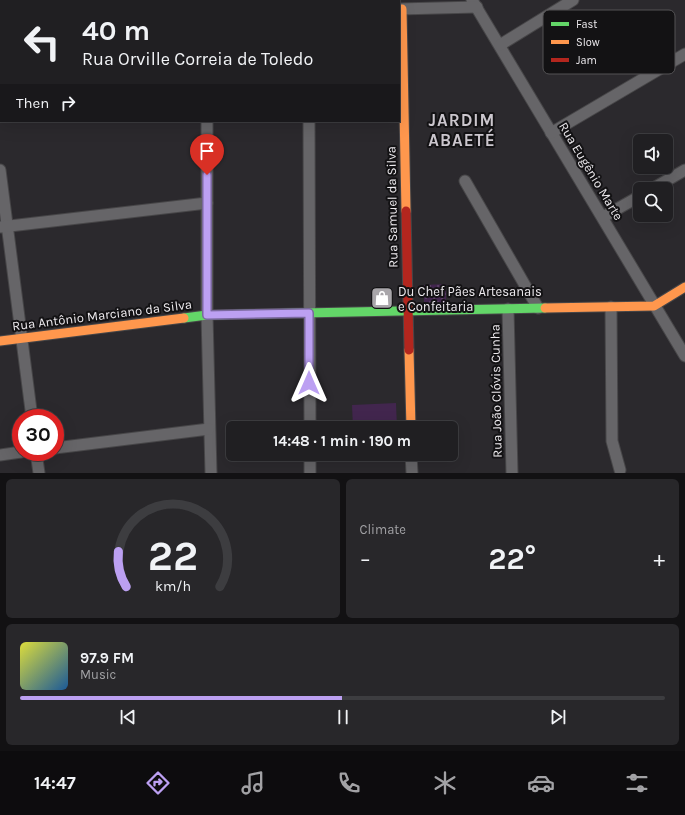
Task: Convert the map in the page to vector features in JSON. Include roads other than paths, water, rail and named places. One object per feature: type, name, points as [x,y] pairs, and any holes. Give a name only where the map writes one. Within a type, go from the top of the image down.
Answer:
[{"type":"street","points":[[557,10],[573,0]]},
{"type":"street","points":[[401,9],[474,4]]},
{"type":"street","name":"Rua Eugênio Marte","points":[[474,4],[500,45],[685,356]]},
{"type":"street","name":"Rua Samuel da Silva","points":[[401,9],[411,421]]},
{"type":"street","points":[[500,45],[543,18]]},
{"type":"street","points":[[675,60],[685,54]]},
{"type":"street","points":[[551,133],[651,74]]},
{"type":"street","points":[[207,122],[207,315],[211,473]]},
{"type":"street","points":[[309,122],[310,421]]},
{"type":"street","points":[[0,170],[4,226],[31,409]]},
{"type":"street","points":[[664,182],[685,170]]},
{"type":"street","points":[[465,181],[538,308]]},
{"type":"street","points":[[603,217],[633,200]]},
{"type":"street","points":[[4,226],[207,203]]},
{"type":"street","points":[[654,306],[685,288]]},
{"type":"street","name":"Rua Antônio Marciano da Silva","points":[[0,341],[207,315],[654,306]]},
{"type":"street","points":[[611,307],[612,441],[620,470]]},
{"type":"street","name":"Rua João Clóvis Cunha","points":[[508,309],[512,473]]},
{"type":"street","points":[[64,447],[209,429]]},
{"type":"street","points":[[0,455],[12,453]]},
{"type":"street","points":[[37,461],[38,473]]},
{"type":"street","points":[[310,461],[310,473]]},
{"type":"street","points":[[411,461],[412,473]]},
{"type":"place","name":"Du Chef Pães Artesanais e Confeitaria","points":[[382,298]]},
{"type":"district","name":"JARDIM ABAETÉ","points":[[462,130]]}]
